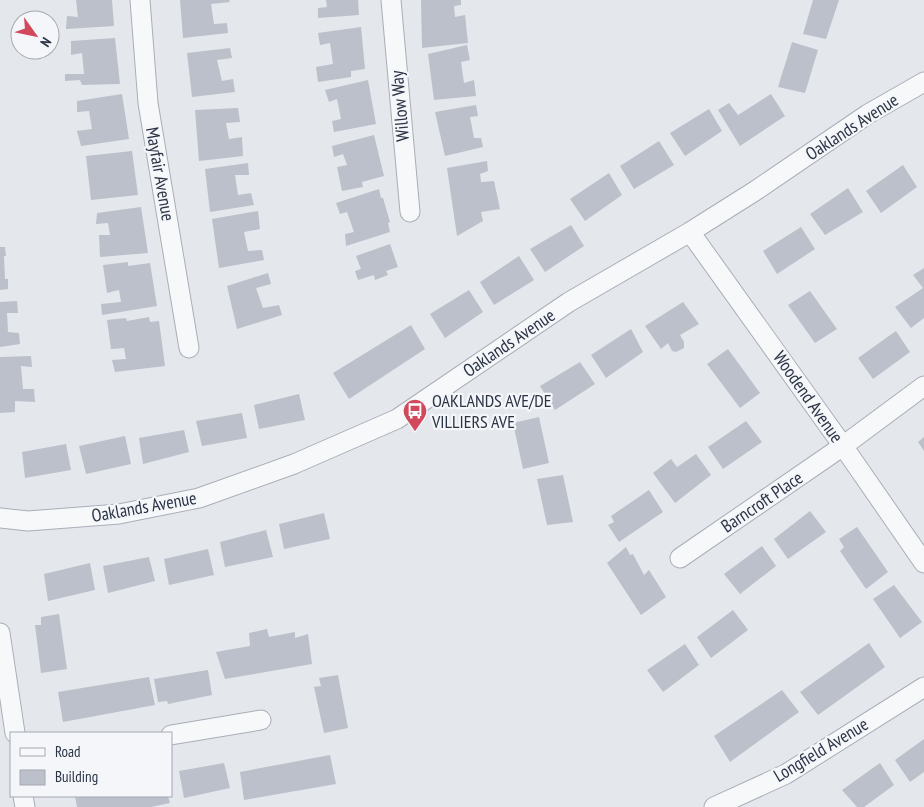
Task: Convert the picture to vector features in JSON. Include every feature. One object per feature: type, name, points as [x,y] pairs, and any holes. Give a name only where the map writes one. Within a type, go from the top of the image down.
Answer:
[{"type":"street","name":"Mayfair Avenue","points":[[140,0],[148,103],[189,348]]},
{"type":"street","name":"Willow Way","points":[[391,0],[410,212]]},
{"type":"street","name":"Oaklands Avenue","points":[[0,518],[28,522],[119,514],[199,498],[294,464],[397,419],[570,302],[690,232],[755,191],[868,114],[924,82]]},
{"type":"street","name":"Woodend Avenue","points":[[690,232],[924,562]]},
{"type":"street","name":"Barncroft Place","points":[[680,558],[843,446],[924,386]]},
{"type":"street","points":[[0,632],[15,732]]},
{"type":"street","name":"Longfield Avenue","points":[[714,807],[786,774],[924,687]]},
{"type":"street","points":[[172,735],[261,720]]},
{"type":"building","points":[[76,0],[112,0],[114,26],[66,29],[67,16],[78,17]]},
{"type":"building","points":[[180,0],[229,0],[230,2],[211,4],[214,24],[227,23],[228,33],[183,38]]},
{"type":"building","points":[[326,0],[358,0],[359,15],[318,18],[318,8],[327,7]]},
{"type":"building","points":[[421,0],[461,0],[461,5],[454,6],[455,17],[465,15],[468,43],[422,48]]},
{"type":"building","points":[[813,0],[839,0],[826,39],[803,34]]},
{"type":"building","points":[[361,27],[365,69],[351,71],[351,77],[318,82],[316,67],[333,64],[330,43],[320,45],[318,33]]},
{"type":"building","points":[[115,38],[120,84],[82,85],[80,80],[65,81],[65,74],[84,74],[82,53],[71,55],[71,41]]},
{"type":"building","points":[[792,42],[818,50],[805,93],[778,87]]},
{"type":"building","points":[[467,45],[470,60],[461,62],[464,83],[474,80],[476,96],[434,100],[428,54]]},
{"type":"building","points":[[230,48],[232,58],[217,60],[222,81],[233,79],[235,92],[192,97],[187,53]]},
{"type":"building","points":[[368,80],[376,124],[334,132],[332,121],[341,119],[337,99],[329,102],[325,90]]},
{"type":"building","points":[[122,94],[129,139],[81,146],[77,131],[92,129],[89,111],[77,112],[77,101]]},
{"type":"building","points":[[771,94],[785,116],[740,146],[718,110],[729,103],[738,115]]},
{"type":"building","points":[[476,105],[478,116],[470,117],[474,138],[481,138],[483,147],[445,156],[435,112]]},
{"type":"building","points":[[238,108],[240,122],[226,123],[229,139],[242,137],[243,156],[199,161],[195,110]]},
{"type":"building","points":[[709,109],[722,131],[685,156],[670,133]]},
{"type":"building","points":[[374,135],[384,176],[362,182],[363,187],[342,191],[337,167],[347,165],[343,154],[334,157],[332,146]]},
{"type":"building","points":[[659,141],[674,165],[634,189],[620,166]]},
{"type":"building","points":[[132,151],[138,195],[91,200],[86,156]]},
{"type":"building","points":[[487,161],[488,171],[480,174],[481,182],[494,181],[500,209],[481,212],[483,221],[457,236],[447,168]]},
{"type":"building","points":[[248,163],[249,175],[235,175],[238,195],[251,193],[254,205],[210,212],[205,169]]},
{"type":"building","points":[[903,165],[917,187],[881,213],[866,191]]},
{"type":"building","points":[[609,173],[622,195],[585,221],[570,199]]},
{"type":"building","points":[[848,188],[863,212],[825,235],[810,214]]},
{"type":"building","points":[[379,189],[390,222],[388,223],[390,232],[346,246],[345,234],[354,232],[347,212],[340,214],[336,203]]},
{"type":"building","points":[[141,207],[148,253],[100,257],[99,235],[110,235],[108,223],[96,224],[97,213]]},
{"type":"building","points":[[258,211],[260,229],[244,232],[248,251],[262,250],[264,260],[219,268],[212,219]]},
{"type":"building","points":[[571,225],[584,246],[545,272],[530,249]]},
{"type":"building","points":[[801,227],[815,249],[777,274],[763,251]]},
{"type":"building","points":[[390,244],[398,267],[386,271],[388,275],[375,280],[374,275],[358,280],[355,271],[361,269],[356,256]]},
{"type":"building","points":[[0,247],[5,247],[5,279],[8,279],[8,289],[0,290]]},
{"type":"building","points":[[519,256],[534,280],[494,305],[480,282]]},
{"type":"building","points":[[128,262],[128,266],[150,263],[157,306],[102,315],[101,304],[121,302],[119,290],[107,293],[103,265]]},
{"type":"building","points":[[924,268],[924,318],[911,328],[895,307],[923,288],[913,275]]},
{"type":"building","points":[[268,273],[271,284],[256,288],[263,308],[279,305],[282,315],[237,329],[227,286]]},
{"type":"building","points":[[469,290],[483,312],[445,338],[430,314]]},
{"type":"building","points":[[810,291],[837,329],[815,343],[788,305]]},
{"type":"building","points":[[17,301],[18,313],[7,313],[8,332],[19,333],[20,344],[0,347],[0,302]]},
{"type":"building","points":[[683,302],[699,324],[680,335],[684,342],[684,348],[676,352],[672,351],[668,343],[661,349],[645,326]]},
{"type":"building","points":[[149,317],[150,322],[159,321],[165,366],[115,372],[112,360],[126,359],[124,348],[111,349],[107,320],[126,318],[127,321]]},
{"type":"building","points":[[411,325],[425,349],[349,399],[333,373]]},
{"type":"building","points":[[631,329],[643,352],[606,378],[591,355]]},
{"type":"building","points":[[896,331],[910,352],[873,379],[858,358]]},
{"type":"building","points":[[728,349],[760,393],[740,408],[707,364]]},
{"type":"building","points":[[31,356],[32,367],[21,366],[23,389],[34,389],[35,402],[15,401],[15,412],[0,413],[0,357]]},
{"type":"building","points":[[580,362],[595,384],[555,410],[540,386]]},
{"type":"building","points":[[299,394],[305,420],[259,429],[254,405]]},
{"type":"building","points":[[242,413],[247,438],[202,446],[196,421]]},
{"type":"building","points":[[539,417],[549,463],[523,469],[513,423]]},
{"type":"building","points":[[746,421],[762,442],[723,469],[708,447]]},
{"type":"building","points":[[184,430],[189,452],[143,464],[139,438]]},
{"type":"building","points":[[125,436],[131,464],[86,474],[79,446]]},
{"type":"building","points":[[924,437],[924,451],[918,442]]},
{"type":"building","points":[[66,444],[71,470],[25,478],[22,452]]},
{"type":"building","points":[[696,454],[711,475],[675,503],[653,473],[671,459],[677,467]]},
{"type":"building","points":[[563,475],[573,522],[547,525],[537,479]]},
{"type":"building","points":[[649,490],[663,512],[619,542],[608,525],[614,522],[611,516]]},
{"type":"building","points":[[810,511],[826,532],[788,559],[774,539]]},
{"type":"building","points":[[324,513],[330,539],[284,549],[279,524]]},
{"type":"building","points":[[857,527],[888,572],[866,589],[840,551],[844,547],[839,539]]},
{"type":"building","points":[[266,530],[273,557],[225,567],[220,542]]},
{"type":"building","points":[[762,546],[776,566],[740,594],[724,574]]},
{"type":"building","points":[[626,547],[630,555],[633,554],[644,575],[649,570],[666,597],[641,615],[607,563]]},
{"type":"building","points":[[208,549],[214,575],[169,585],[164,559]]},
{"type":"building","points":[[149,557],[155,581],[108,593],[103,566]]},
{"type":"building","points":[[90,563],[95,590],[48,601],[44,574]]},
{"type":"building","points":[[894,585],[922,622],[900,638],[873,599]]},
{"type":"building","points":[[733,610],[748,630],[711,658],[697,637]]},
{"type":"building","points":[[59,614],[67,669],[41,673],[35,625],[41,625],[41,617]]},
{"type":"building","points":[[267,629],[269,637],[295,632],[295,638],[308,634],[312,664],[225,679],[216,652],[250,646],[249,633]]},
{"type":"building","points":[[869,643],[885,667],[818,715],[800,692]]},
{"type":"building","points":[[685,644],[699,665],[663,692],[647,670]]},
{"type":"building","points":[[208,670],[212,695],[168,704],[167,701],[158,702],[154,679]]},
{"type":"building","points":[[338,675],[348,728],[324,733],[314,687],[321,686],[319,678]]},
{"type":"building","points":[[149,677],[155,705],[63,722],[58,692]]},
{"type":"building","points":[[782,690],[799,712],[730,762],[714,736]]},
{"type":"building","points":[[924,739],[924,772],[910,782],[895,760]]},
{"type":"building","points":[[330,755],[336,784],[244,800],[240,772]]},
{"type":"building","points":[[224,763],[230,788],[184,798],[179,771]]},
{"type":"building","points":[[880,763],[894,785],[864,807],[857,807],[842,790]]},
{"type":"building","points":[[75,797],[168,797],[170,803],[151,807],[77,807]]},
{"type":"place","name":"OAKLANDS AVE/DE VILLIERS AVE","points":[[415,432]]}]
